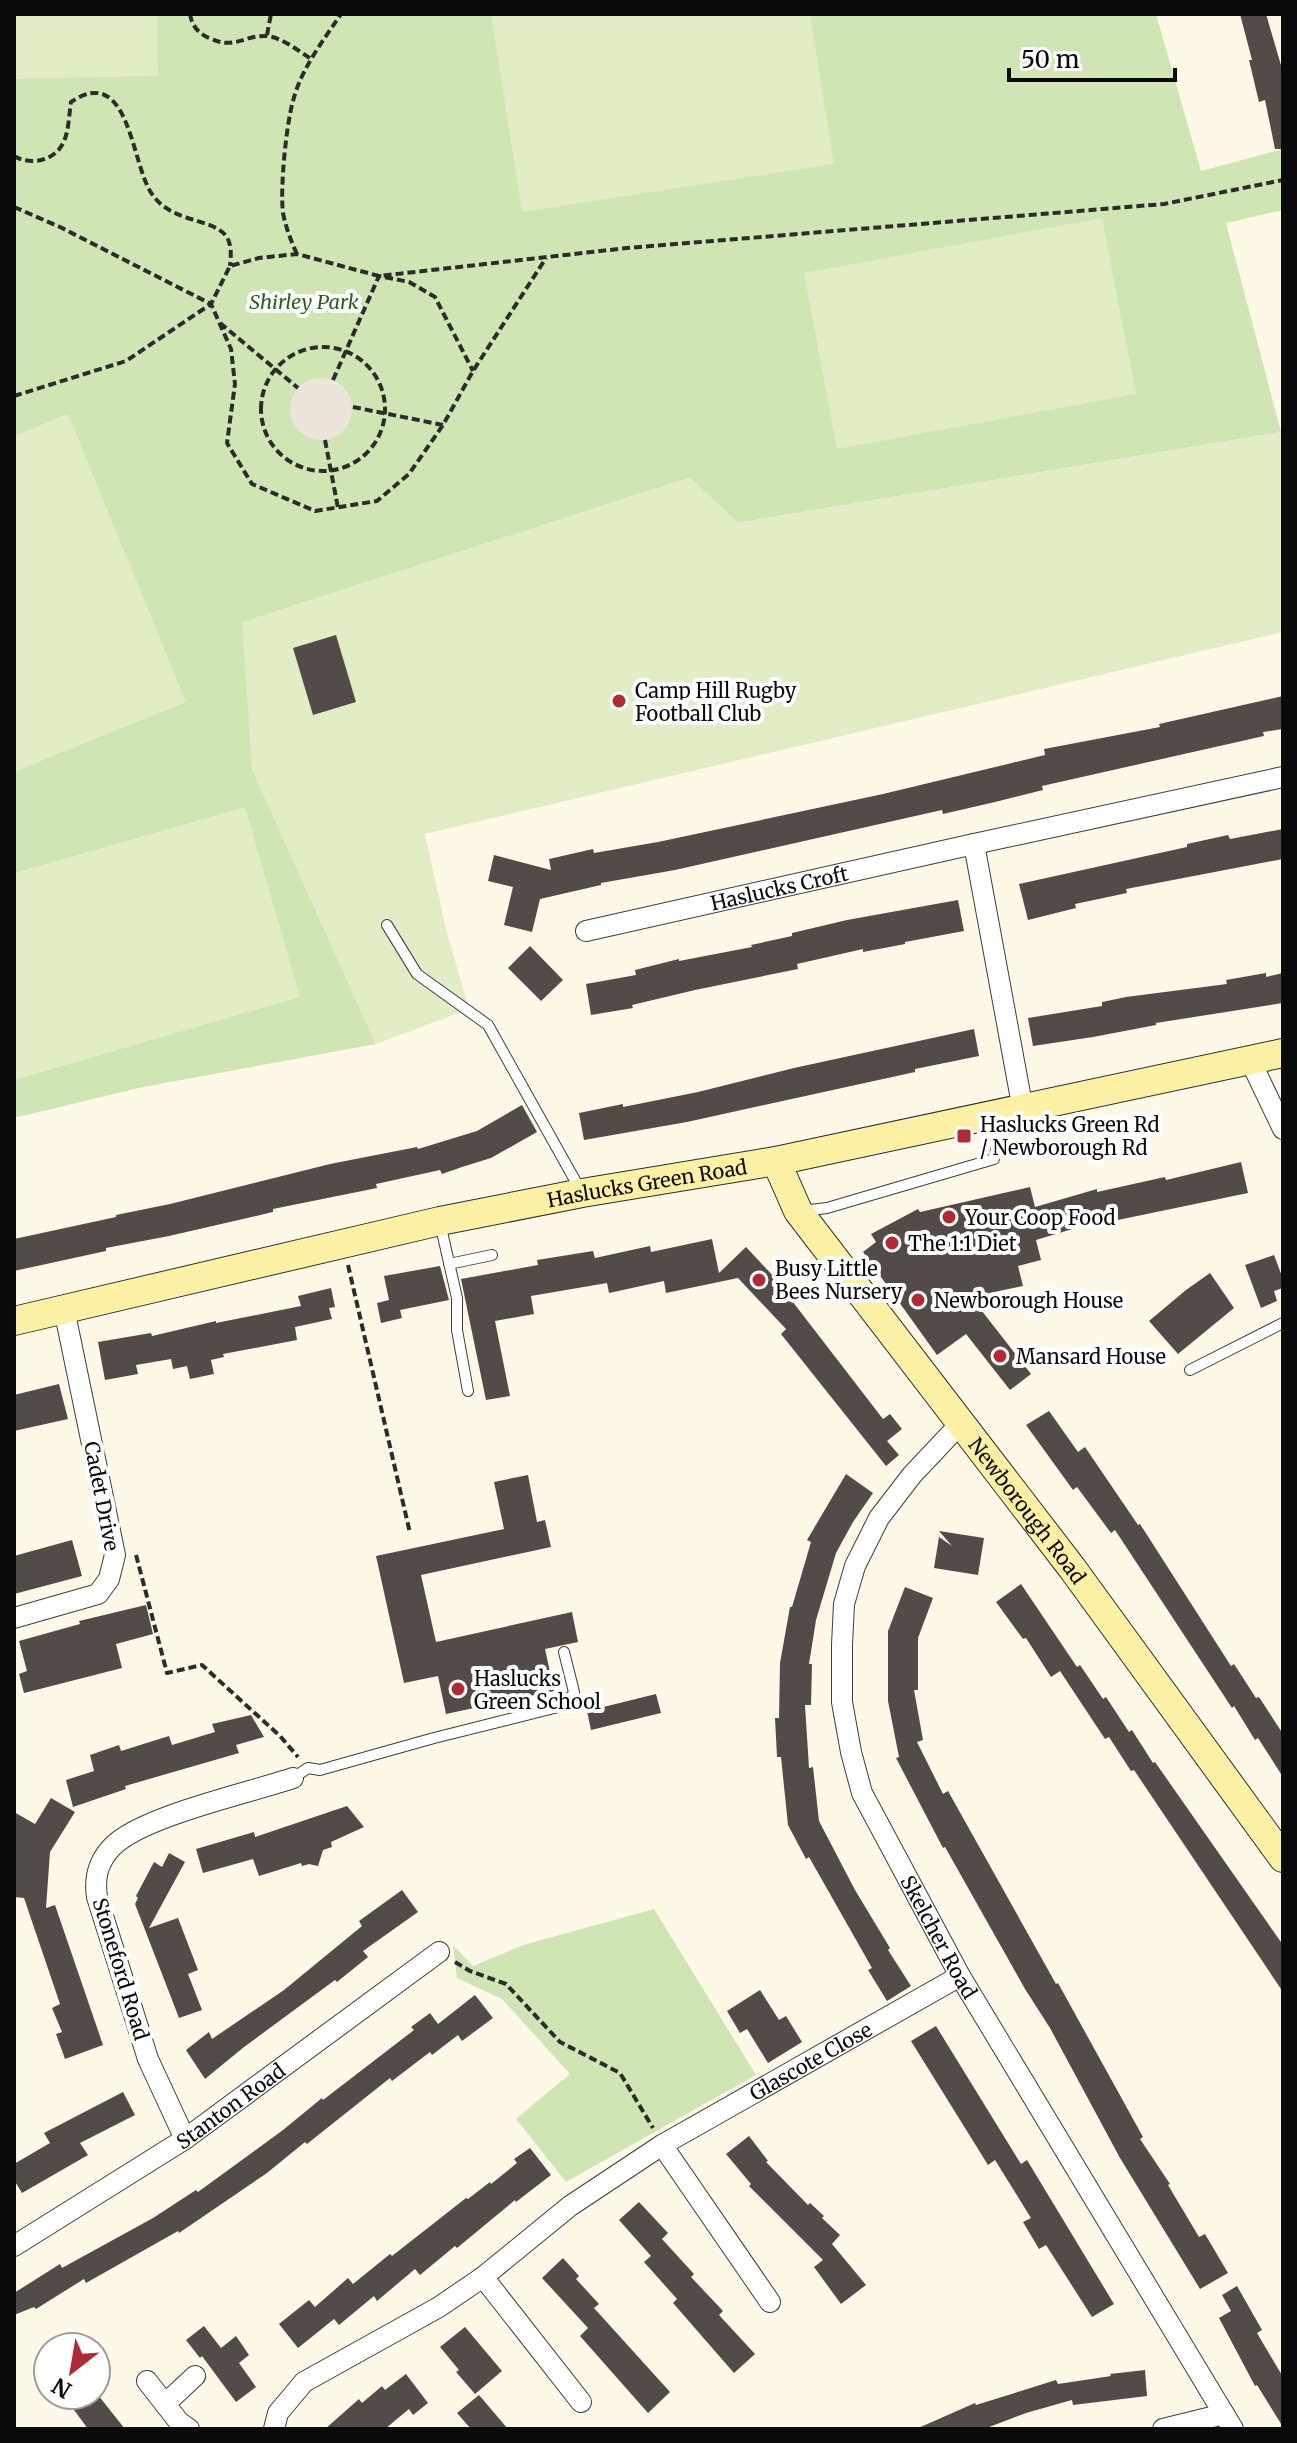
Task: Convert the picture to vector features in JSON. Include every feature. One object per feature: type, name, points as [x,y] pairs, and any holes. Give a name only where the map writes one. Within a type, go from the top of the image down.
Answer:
[{"type":"street","name":"Haslucks Croft","points":[[586,931],[1283,777]]},
{"type":"street","points":[[974,844],[1014,1112]]},
{"type":"street","name":"Haslucks Green Road","points":[[14,1321],[440,1221],[582,1193],[776,1161],[1283,1053]]},
{"type":"street","points":[[1250,1060],[1283,1129]]},
{"type":"street","name":"Newborough Road","points":[[776,1161],[798,1211],[1072,1568],[1283,1858]]},
{"type":"street","name":"Cadet Drive","points":[[14,1618],[98,1594],[109,1579],[115,1555],[64,1309]]},
{"type":"street","name":"Skelcher Road","points":[[960,1424],[912,1475],[879,1518],[855,1566],[844,1604],[842,1702],[862,1793],[960,1976],[1229,2422]]},
{"type":"street","name":"Stoneford Road","points":[[185,2139],[148,2059],[94,1881],[105,1855],[115,1844],[140,1828],[300,1773]]},
{"type":"street","name":"Stanton Road","points":[[14,2246],[185,2139],[439,1952]]},
{"type":"street","name":"Glascote Close","points":[[274,2429],[278,2413],[304,2382],[439,2307],[483,2277],[570,2206],[662,2145],[960,1976]]},
{"type":"street","points":[[662,2145],[770,2302]]},
{"type":"street","points":[[483,2277],[581,2402]]},
{"type":"street","points":[[165,2404],[195,2376]]},
{"type":"street","points":[[147,2381],[179,2422],[189,2429]]},
{"type":"street","points":[[1163,2429],[1229,2422]]},
{"type":"lane","points":[[387,925],[417,974],[488,1025],[582,1193]]},
{"type":"lane","points":[[798,1211],[827,1208],[994,1159],[1014,1112]]},
{"type":"lane","points":[[440,1221],[457,1298],[457,1330],[468,1391]]},
{"type":"lane","points":[[449,1264],[492,1255]]},
{"type":"lane","points":[[1190,1370],[1283,1323]]},
{"type":"lane","points":[[300,1773],[566,1705],[574,1692],[564,1652]]},
{"type":"path","points":[[190,14],[192,23],[201,34],[221,44],[267,36],[311,59]]},
{"type":"path","points":[[267,36],[271,14]]},
{"type":"path","points":[[297,254],[288,234],[283,210],[286,141],[293,100],[311,59],[341,14]]},
{"type":"path","points":[[14,156],[23,161],[37,161],[55,155],[64,141],[71,102],[85,93],[99,92],[114,101],[124,115],[151,193],[168,211],[216,228],[226,235],[231,249],[230,266],[211,304],[126,361],[14,396]]},
{"type":"path","points":[[379,276],[643,247],[1164,204],[1283,180]]},
{"type":"path","points":[[14,207],[211,304],[231,349],[235,384],[227,443],[252,484],[315,511],[377,501],[409,474],[443,425],[473,371],[546,258]]},
{"type":"path","points":[[230,266],[259,258],[297,254],[409,282],[435,297],[473,371]]},
{"type":"path","points":[[333,380],[379,276]]},
{"type":"path","points":[[219,322],[298,388]]},
{"type":"path","points":[[321,347],[346,351],[378,378],[385,414],[382,430],[368,453],[353,463],[330,471],[302,468],[279,453],[263,429],[260,406],[264,387],[275,368],[297,353],[321,347]]},
{"type":"path","points":[[353,407],[443,425]]},
{"type":"path","points":[[325,440],[338,508]]},
{"type":"path","points":[[344,1243],[410,1533]]},
{"type":"path","points":[[133,1541],[167,1673],[202,1665],[280,1736],[300,1773]]},
{"type":"path","points":[[439,1952],[470,1971],[506,1984],[560,2042],[620,2073],[662,2145]]},
{"type":"green space","name":"Shirley Park","points":[[14,14],[1156,14],[1201,171],[1283,149],[1283,210],[1226,223],[1281,432],[737,523],[252,769],[376,1044],[143,1087],[14,1118]]},
{"type":"green space","points":[[14,14],[157,14],[158,76],[14,79]]},
{"type":"green space","points":[[491,14],[810,14],[834,164],[522,212]]},
{"type":"green space","points":[[1102,218],[1136,394],[837,449],[804,273]]},
{"type":"green space","points":[[68,414],[186,702],[14,772],[14,436]]},
{"type":"green space","name":"Camp Hill Rugby Football Club","points":[[1281,432],[1283,632],[425,834],[446,929],[469,1009],[376,1044],[252,769],[242,622],[690,477],[738,523]]},
{"type":"green space","points":[[245,807],[300,997],[14,1080],[14,873]]},
{"type":"green space","points":[[654,1909],[756,2075],[566,2182],[516,2119],[570,2074],[502,1999],[457,1978],[453,1945],[473,1966],[523,1945]]},
{"type":"shaded area","points":[[321,378],[333,380],[343,387],[350,397],[350,421],[343,431],[333,438],[321,440],[309,438],[299,431],[292,421],[290,409],[292,397],[299,387],[309,380]]},
{"type":"building","points":[[1240,14],[1266,14],[1283,72],[1283,149],[1275,149],[1265,100],[1259,102]]},
{"type":"building","points":[[336,635],[356,702],[313,715],[293,648]]},
{"type":"building","points":[[1283,696],[1283,729],[1263,732],[1264,736],[1042,786],[1043,790],[943,814],[942,810],[675,870],[601,883],[540,899],[532,932],[504,925],[513,887],[488,881],[494,855],[551,870],[549,859],[593,849],[594,853],[658,842],[883,794],[1045,755],[1044,749],[1160,727],[1159,724]]},
{"type":"building","points":[[1283,829],[1283,859],[1126,889],[1127,893],[1075,904],[1076,908],[1028,920],[1019,884],[1228,835],[1230,839]]},
{"type":"building","points":[[958,900],[964,931],[863,952],[863,949],[797,964],[798,969],[591,1015],[586,984],[636,975],[635,970],[679,959],[752,947],[792,936],[792,933],[847,920]]},
{"type":"building","points":[[530,946],[563,980],[541,1001],[508,968]]},
{"type":"building","points":[[1266,973],[1266,977],[1283,973],[1283,1003],[1033,1046],[1028,1018],[1102,1006],[1102,1002],[1126,997],[1227,984],[1226,980]]},
{"type":"building","points":[[974,1029],[979,1056],[687,1122],[584,1140],[579,1113],[698,1092]]},
{"type":"building","points":[[522,1105],[537,1132],[491,1158],[442,1174],[440,1170],[376,1184],[377,1188],[273,1209],[273,1212],[14,1271],[14,1239],[330,1164],[418,1149],[477,1131]]},
{"type":"building","points":[[1241,1162],[1248,1193],[1113,1221],[1112,1217],[1036,1240],[1041,1260],[1018,1266],[1023,1286],[971,1297],[1031,1374],[1010,1390],[966,1334],[937,1355],[863,1252],[876,1242],[871,1234],[918,1209],[920,1212],[1030,1187],[1035,1207],[1097,1189],[1097,1192],[1165,1177],[1166,1180]]},
{"type":"building","points":[[712,1239],[719,1273],[746,1247],[791,1295],[789,1297],[883,1419],[890,1414],[902,1429],[887,1441],[899,1455],[886,1466],[781,1334],[786,1329],[738,1278],[666,1293],[664,1281],[609,1293],[607,1283],[531,1296],[534,1314],[495,1321],[510,1396],[486,1400],[461,1279],[538,1265],[537,1260],[593,1251],[595,1258],[650,1246],[651,1252]]},
{"type":"building","points":[[1274,1255],[1283,1288],[1274,1291],[1277,1301],[1261,1308],[1245,1265]]},
{"type":"building","points":[[440,1266],[449,1300],[400,1310],[402,1318],[381,1323],[377,1303],[389,1300],[384,1276]]},
{"type":"building","points":[[1210,1273],[1234,1308],[1178,1354],[1149,1321]]},
{"type":"building","points":[[331,1288],[335,1307],[329,1308],[332,1319],[295,1327],[297,1340],[223,1354],[224,1357],[211,1360],[214,1374],[190,1379],[187,1366],[173,1369],[171,1359],[136,1365],[138,1374],[105,1380],[98,1342],[151,1333],[152,1336],[301,1306],[298,1296]]},
{"type":"building","points":[[59,1384],[68,1419],[14,1431],[14,1395]]},
{"type":"building","points":[[1049,1411],[1078,1452],[1085,1447],[1140,1524],[1231,1666],[1234,1664],[1283,1734],[1283,1777],[1258,1738],[1255,1740],[1234,1706],[1232,1708],[1115,1530],[1111,1533],[1077,1487],[1073,1490],[1026,1425]]},
{"type":"building","points":[[846,1474],[873,1493],[836,1553],[816,1620],[809,1664],[812,1664],[811,1705],[805,1705],[809,1768],[813,1767],[819,1821],[890,1948],[888,1950],[911,1986],[887,2001],[868,1970],[872,1968],[788,1825],[781,1757],[777,1757],[775,1718],[779,1718],[780,1663],[790,1607],[811,1542],[807,1540]]},
{"type":"building","points":[[528,1475],[537,1522],[545,1520],[551,1547],[421,1575],[436,1642],[572,1612],[578,1642],[545,1649],[554,1691],[446,1714],[438,1676],[404,1683],[376,1556],[504,1529],[494,1482]]},
{"type":"building","points":[[939,1531],[984,1538],[978,1575],[934,1568],[939,1537],[952,1546]]},
{"type":"building","points":[[72,1540],[82,1576],[14,1594],[14,1556]]},
{"type":"building","points":[[1021,1584],[1077,1667],[1080,1665],[1103,1699],[1106,1697],[1129,1732],[1132,1730],[1283,1945],[1283,1992],[1134,1770],[1131,1771],[1109,1737],[1105,1739],[1060,1671],[1051,1677],[1026,1638],[1023,1639],[996,1602]]},
{"type":"building","points":[[905,1587],[933,1598],[918,1638],[918,1690],[914,1690],[923,1740],[917,1742],[943,1794],[948,1791],[1058,1983],[1143,2137],[1140,2139],[1170,2184],[1199,2237],[1205,2234],[1228,2273],[1200,2289],[1120,2158],[1050,2028],[943,1848],[896,1758],[899,1757],[888,1701],[888,1631]]},
{"type":"building","points":[[146,1605],[153,1634],[116,1644],[122,1668],[24,1693],[19,1674],[27,1671],[19,1641],[80,1624],[79,1621]]},
{"type":"building","points":[[656,1694],[661,1713],[591,1730],[587,1711]]},
{"type":"building","points":[[251,1715],[264,1737],[236,1745],[239,1753],[125,1786],[126,1789],[73,1807],[66,1780],[94,1771],[90,1755],[119,1745],[121,1751],[169,1736],[172,1745],[215,1732],[212,1724]]},
{"type":"building","points":[[51,1798],[75,1812],[50,1852],[46,1908],[55,1905],[103,2045],[65,2059],[56,2034],[62,2032],[52,2008],[60,2004],[24,1898],[14,1897],[14,1812],[35,1824]]},
{"type":"building","points":[[347,1806],[364,1827],[331,1842],[332,1847],[323,1850],[318,1866],[302,1866],[301,1863],[259,1876],[253,1859],[203,1873],[196,1849],[254,1832],[255,1837]]},
{"type":"building","points":[[169,1853],[185,1862],[149,1928],[178,1918],[198,1970],[188,1974],[202,2010],[179,2018],[135,1904],[154,1862],[162,1867]]},
{"type":"building","points":[[402,1890],[418,1912],[363,1951],[368,1957],[337,1982],[335,1980],[205,2079],[186,2050],[209,2032],[212,2039],[284,1990],[362,1926],[359,1921]]},
{"type":"building","points":[[760,1990],[779,2020],[786,2016],[802,2042],[768,2063],[747,2029],[740,2033],[727,2011]]},
{"type":"building","points":[[475,1995],[493,2018],[462,2041],[458,2035],[392,2081],[390,2078],[307,2144],[305,2142],[267,2173],[179,2233],[86,2283],[84,2279],[36,2309],[34,2307],[14,2315],[14,2293],[60,2264],[62,2268],[153,2218],[196,2190],[198,2192],[414,2030],[411,2027],[430,2013],[438,2024]]},
{"type":"building","points":[[936,2026],[1021,2164],[1027,2160],[1114,2304],[1092,2317],[1046,2245],[1039,2249],[1023,2222],[1031,2218],[995,2160],[988,2165],[911,2041]]},
{"type":"building","points":[[123,2092],[135,2115],[80,2143],[88,2155],[22,2193],[14,2180],[14,2164],[50,2143],[44,2133]]},
{"type":"building","points":[[749,2136],[766,2162],[840,2235],[832,2244],[866,2285],[841,2304],[814,2267],[823,2260],[749,2186],[751,2184],[726,2154]]},
{"type":"building","points":[[530,2148],[551,2175],[420,2275],[415,2269],[377,2301],[374,2296],[339,2325],[334,2319],[298,2348],[279,2324],[309,2300],[315,2307],[348,2278],[353,2284],[466,2198],[491,2184],[517,2163],[514,2159]]},
{"type":"building","points":[[639,2202],[668,2233],[662,2239],[694,2274],[691,2277],[723,2311],[719,2315],[755,2354],[734,2373],[673,2303],[677,2299],[644,2262],[651,2256],[619,2220]]},
{"type":"building","points":[[563,2258],[579,2276],[576,2279],[599,2304],[594,2308],[670,2392],[648,2413],[580,2336],[588,2328],[542,2278]]},
{"type":"building","points":[[1237,2286],[1262,2330],[1257,2333],[1283,2377],[1283,2427],[1255,2386],[1219,2318],[1231,2311],[1222,2295]]},
{"type":"building","points":[[204,2326],[221,2348],[236,2336],[249,2355],[239,2363],[256,2387],[236,2402],[202,2356],[200,2358],[186,2340]]},
{"type":"building","points":[[465,2327],[502,2371],[475,2394],[440,2347]]},
{"type":"building","points":[[1145,2370],[1147,2396],[1073,2405],[1072,2400],[984,2429],[916,2429],[975,2403],[1056,2380],[1058,2384]]},
{"type":"building","points":[[406,2374],[428,2403],[413,2415],[409,2409],[385,2429],[325,2429],[359,2399],[362,2403],[382,2386],[385,2390]]},
{"type":"building","points":[[479,2395],[508,2429],[471,2429],[457,2413]]},
{"type":"building","points":[[75,2411],[111,2411],[125,2429],[88,2429]]},
{"type":"place","name":"Camp Hill Rugby Football Club","points":[[619,701]]},
{"type":"place","name":"Haslucks Green Rd / Newborough Rd","points":[[964,1136]]},
{"type":"place","name":"Your Coop Food","points":[[949,1217]]},
{"type":"place","name":"The 1:1 Diet","points":[[892,1243]]},
{"type":"place","name":"Busy Little Bees Nursery","points":[[759,1280]]},
{"type":"place","name":"Newborough House","points":[[918,1300]]},
{"type":"place","name":"Mansard House","points":[[1000,1356]]},
{"type":"place","name":"Haslucks Green School","points":[[458,1689]]}]
